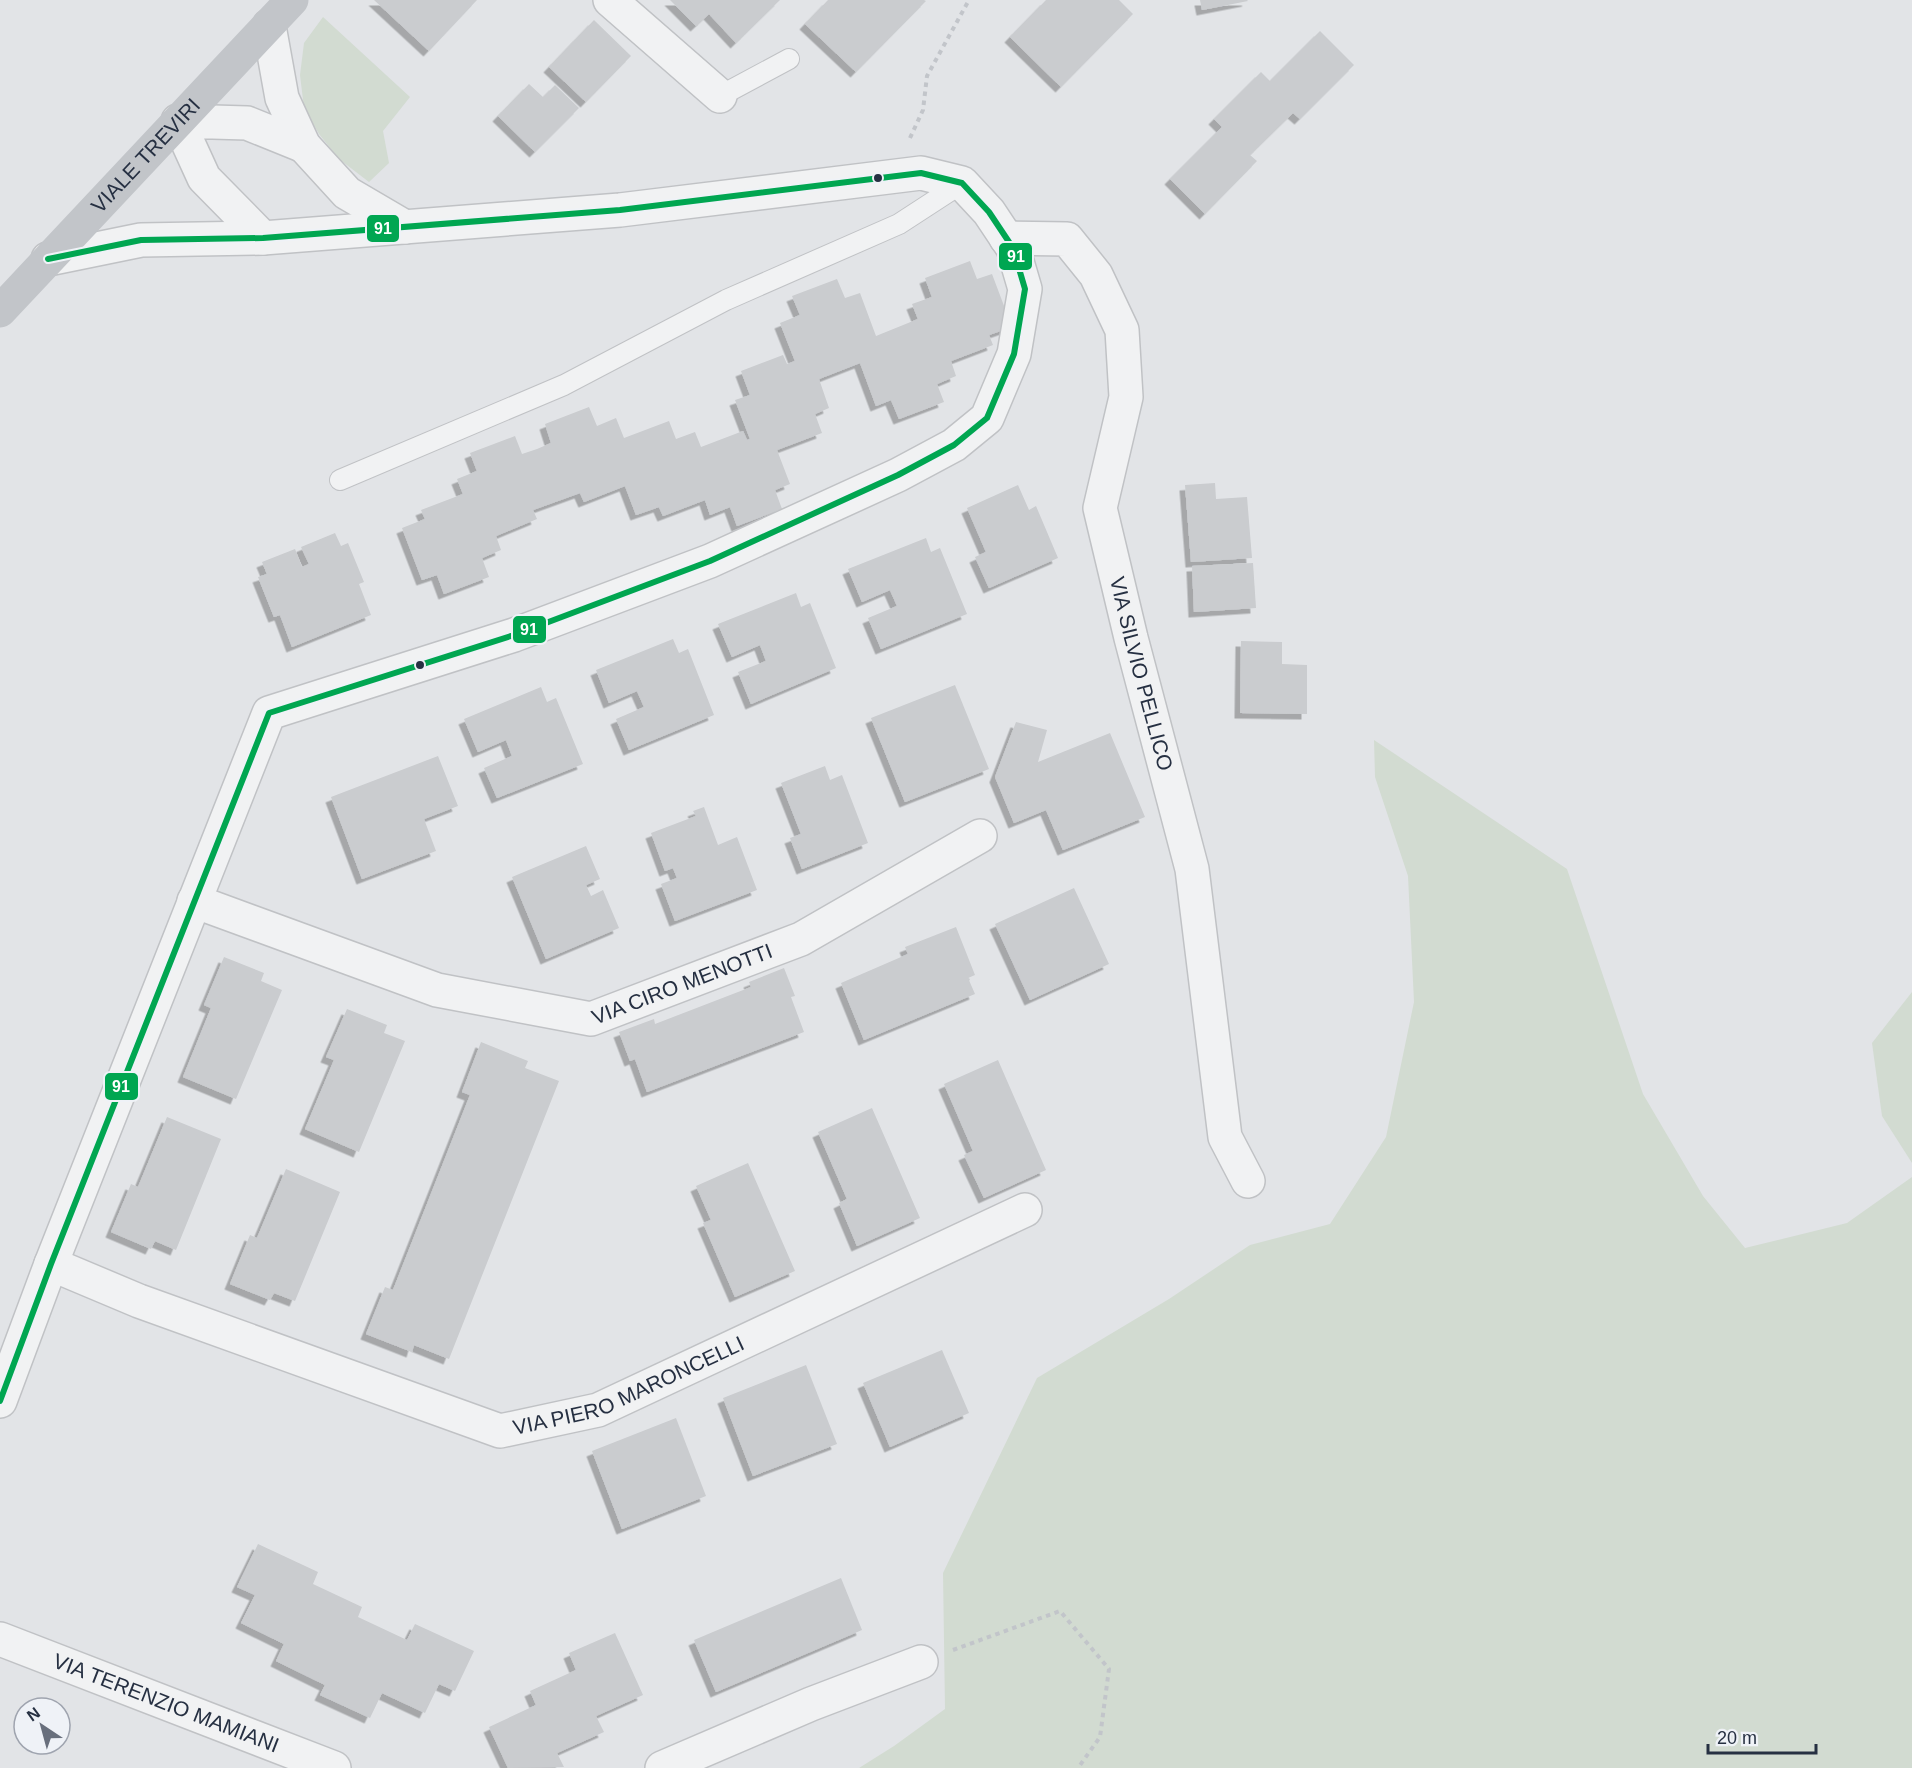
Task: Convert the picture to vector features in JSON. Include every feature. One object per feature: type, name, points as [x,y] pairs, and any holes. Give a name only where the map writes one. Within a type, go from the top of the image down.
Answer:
[{"type":"main road","name":"VIALE TREVIRI","points":[[0,311],[292,0]]},
{"type":"street","points":[[610,0],[720,96]]},
{"type":"street","points":[[269,26],[282,98],[304,146],[347,193],[405,227]]},
{"type":"street","points":[[263,238],[204,178],[178,121],[247,123],[304,146]]},
{"type":"street","points":[[0,1401],[51,1264],[269,713],[514,634],[710,561],[898,475],[954,445],[987,418],[1014,354],[1025,289],[1013,248],[989,212],[962,183],[921,173],[620,210],[263,238],[141,240],[48,259]]},
{"type":"street","name":"VIA SILVIO PELLICO","points":[[1006,237],[1067,239],[1096,276],[1122,330],[1126,397],[1100,508],[1131,639],[1192,869],[1225,1137],[1248,1181]]},
{"type":"street","name":"VIA CIRO MENOTTI","points":[[194,902],[436,990],[591,1019],[801,939],[980,836]]},
{"type":"street","name":"VIA PIERO MARONCELLI","points":[[51,1264],[139,1301],[500,1431],[598,1410],[1025,1210]]},
{"type":"street","name":"VIA TERENZIO MAMIANI","points":[[0,1639],[331,1767]]},
{"type":"street","points":[[662,1768],[811,1704],[921,1662]]},
{"type":"lane","points":[[720,96],[789,59]]},
{"type":"lane","points":[[340,480],[564,386],[726,300],[898,224],[962,183]]},
{"type":"path","points":[[879,179],[909,140],[923,110],[927,76],[969,0]]},
{"type":"path","points":[[921,1662],[1060,1611],[1109,1669],[1100,1737],[1078,1768]]},
{"type":"shaded area","points":[[323,17],[410,97],[383,131],[389,163],[369,182],[339,159],[319,134],[304,108],[300,75],[304,43]]},
{"type":"shaded area","points":[[1374,740],[1567,869],[1643,1094],[1703,1196],[1745,1248],[1847,1223],[1912,1177],[1912,1768],[859,1768],[945,1709],[943,1573],[1037,1378],[1169,1299],[1250,1245],[1330,1224],[1386,1137],[1414,1002],[1408,876],[1375,777]]},
{"type":"shaded area","points":[[1912,992],[1912,1163],[1882,1116],[1872,1043]]},
{"type":"building","points":[[374,0],[477,0],[429,51]]},
{"type":"building","points":[[670,0],[780,0],[736,43],[709,14],[696,26]]},
{"type":"building","points":[[828,0],[926,1],[856,72],[805,24]]},
{"type":"building","points":[[1046,0],[1119,0],[1133,14],[1061,87],[1010,37]]},
{"type":"building","points":[[1200,0],[1247,0],[1248,1],[1202,10]]},
{"type":"building","points":[[594,20],[631,56],[586,102],[549,67]]},
{"type":"building","points":[[1320,31],[1354,65],[1300,119],[1293,113],[1250,155],[1257,161],[1205,214],[1170,179],[1222,127],[1214,119],[1261,72],[1270,81]]},
{"type":"building","points":[[529,84],[543,97],[555,85],[579,108],[535,152],[498,116]]},
{"type":"building","points":[[970,261],[977,279],[992,274],[1012,327],[989,335],[993,345],[951,361],[956,376],[937,384],[944,402],[899,419],[891,400],[876,406],[860,363],[819,379],[829,408],[815,414],[822,433],[777,450],[790,484],[775,490],[782,509],[737,526],[730,507],[710,515],[705,500],[663,516],[659,507],[636,515],[625,486],[584,502],[580,493],[533,510],[537,519],[496,536],[501,550],[482,558],[489,577],[444,594],[437,575],[422,580],[402,528],[425,519],[421,510],[463,494],[457,479],[477,471],[470,453],[515,436],[522,454],[537,449],[551,443],[545,424],[589,407],[597,426],[616,418],[624,438],[669,421],[676,439],[695,432],[701,447],[743,431],[747,440],[750,439],[735,400],[750,395],[741,371],[783,355],[787,364],[795,361],[780,323],[800,315],[792,296],[837,279],[845,298],[860,293],[876,336],[918,319],[912,304],[932,297],[925,278]]},
{"type":"building","points":[[1215,483],[1216,499],[1247,497],[1252,558],[1191,562],[1185,485]]},
{"type":"building","points":[[1018,485],[1029,510],[1036,506],[1058,558],[989,588],[975,557],[986,552],[967,508]]},
{"type":"building","points":[[335,533],[341,546],[348,543],[364,582],[359,584],[371,615],[292,647],[280,615],[274,617],[258,577],[267,574],[262,562],[295,549],[302,567],[309,564],[301,547]]},
{"type":"building","points":[[926,538],[931,552],[940,548],[967,614],[881,649],[868,618],[897,606],[890,590],[862,602],[848,569]]},
{"type":"building","points":[[1253,563],[1256,608],[1194,612],[1192,566]]},
{"type":"building","points":[[796,593],[801,607],[810,603],[836,668],[751,704],[738,672],[766,661],[760,645],[732,657],[718,624]]},
{"type":"building","points":[[673,639],[679,653],[688,649],[714,715],[629,750],[616,719],[644,707],[637,691],[609,703],[596,670]]},
{"type":"building","points":[[1241,641],[1282,642],[1282,664],[1307,665],[1307,714],[1240,713]]},
{"type":"building","points":[[955,685],[989,769],[905,802],[871,718]]},
{"type":"building","points":[[541,687],[547,702],[556,698],[583,764],[497,798],[484,768],[512,756],[506,740],[478,752],[464,719]]},
{"type":"building","points":[[1016,722],[1047,730],[1038,762],[1110,733],[1145,817],[1063,850],[1046,810],[1014,823],[995,777]]},
{"type":"building","points":[[438,756],[458,806],[424,819],[436,851],[362,879],[331,797]]},
{"type":"building","points":[[825,766],[830,780],[842,775],[868,843],[802,869],[790,838],[801,834],[781,783]]},
{"type":"building","points":[[704,807],[718,845],[737,837],[757,890],[675,921],[661,884],[677,878],[673,868],[665,871],[651,833],[696,816],[693,811]]},
{"type":"building","points":[[586,846],[600,879],[586,885],[591,896],[603,890],[619,928],[546,959],[512,877]]},
{"type":"building","points":[[1074,888],[1109,964],[1030,1000],[995,924]]},
{"type":"building","points":[[956,927],[975,975],[968,978],[975,994],[864,1040],[841,983],[908,954],[905,947]]},
{"type":"building","points":[[224,957],[264,973],[261,981],[282,990],[236,1099],[183,1077],[211,1008],[204,1005]]},
{"type":"building","points":[[784,968],[795,996],[791,997],[804,1032],[647,1092],[635,1059],[630,1061],[619,1032],[654,1019],[655,1024],[751,987],[749,982]]},
{"type":"building","points":[[347,1009],[387,1025],[384,1033],[405,1041],[359,1152],[305,1129],[334,1060],[326,1057]]},
{"type":"building","points":[[481,1042],[528,1061],[525,1068],[559,1081],[449,1359],[414,1345],[412,1352],[366,1334],[385,1287],[393,1290],[470,1095],[462,1092]]},
{"type":"building","points":[[998,1060],[1046,1170],[984,1198],[964,1155],[973,1151],[944,1084]]},
{"type":"building","points":[[872,1108],[920,1218],[857,1246],[839,1203],[847,1199],[818,1132]]},
{"type":"building","points":[[167,1117],[221,1139],[176,1250],[155,1241],[151,1249],[111,1232],[131,1184],[138,1187]]},
{"type":"building","points":[[748,1163],[795,1271],[735,1297],[703,1223],[711,1220],[696,1186]]},
{"type":"building","points":[[286,1169],[340,1192],[295,1301],[274,1293],[270,1300],[230,1284],[250,1235],[257,1238]]},
{"type":"building","points":[[942,1350],[969,1413],[890,1447],[863,1383]]},
{"type":"building","points":[[806,1365],[837,1444],[753,1476],[723,1398]]},
{"type":"building","points":[[676,1418],[706,1496],[622,1529],[592,1451]]},
{"type":"building","points":[[258,1544],[318,1572],[313,1584],[362,1607],[358,1617],[407,1640],[415,1624],[474,1651],[455,1691],[439,1684],[425,1713],[382,1693],[370,1718],[320,1695],[325,1685],[276,1661],[284,1644],[241,1623],[255,1595],[237,1587]]},
{"type":"building","points":[[841,1578],[862,1630],[716,1692],[694,1640]]},
{"type":"building","points":[[615,1633],[643,1695],[596,1716],[604,1732],[557,1753],[564,1767],[508,1768],[489,1727],[536,1705],[530,1691],[576,1670],[569,1653]]},
{"type":"transit line","name":"91","points":[[0,1401],[51,1264],[269,713],[514,635],[710,561],[898,475],[954,445],[987,418],[1014,354],[1025,289],[1013,248],[989,212],[962,183],[921,173],[620,210],[263,238],[141,240],[48,259]]}]
